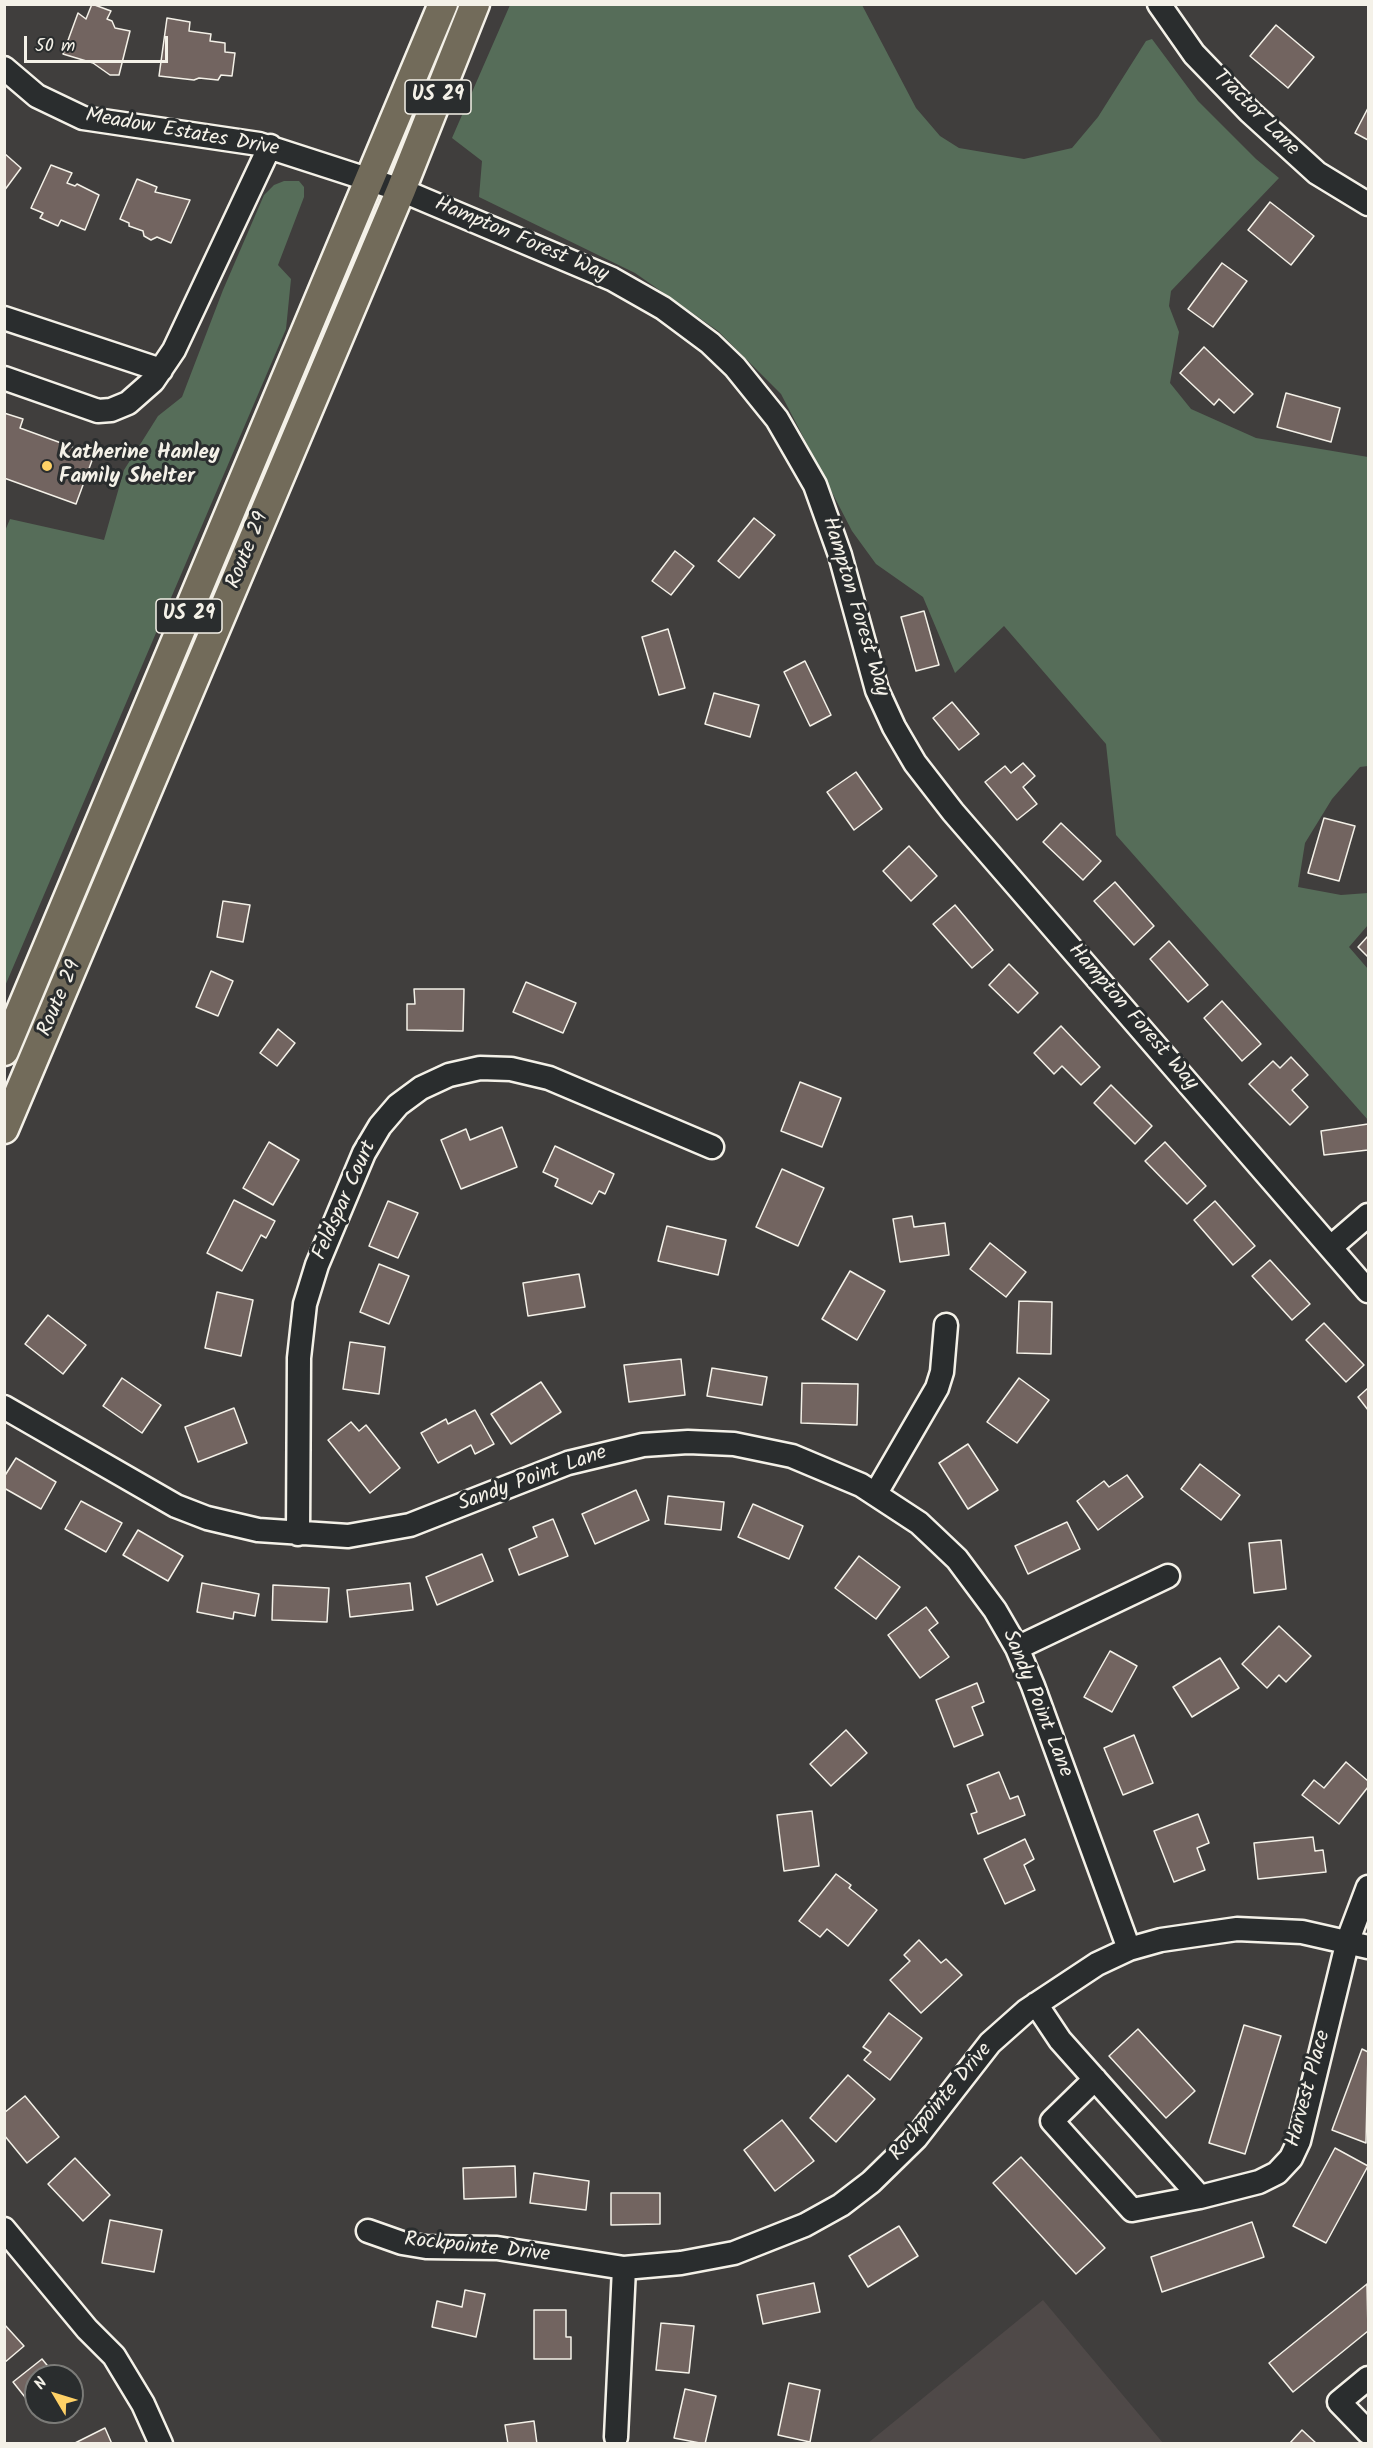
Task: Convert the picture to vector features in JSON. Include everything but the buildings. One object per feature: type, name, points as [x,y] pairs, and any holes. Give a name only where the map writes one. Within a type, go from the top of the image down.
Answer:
[{"type":"main road","name":"Route 29","points":[[4,1051],[443,4]]},
{"type":"main road","name":"Route 29","points":[[4,1129],[401,190],[475,4]]},
{"type":"street","name":"Tractor Lane","points":[[1159,4],[1194,54],[1250,112],[1317,173],[1368,204]]},
{"type":"street","name":"Meadow Estates Drive","points":[[4,68],[37,96],[83,118],[239,139],[270,146],[370,179]]},
{"type":"street","points":[[4,378],[98,411],[111,410],[128,403],[153,381],[174,350],[270,146]]},
{"type":"street","name":"Hampton Forest Way","points":[[370,179],[612,279],[633,290],[663,308],[710,344],[757,391],[798,451],[815,485],[840,555],[877,690],[894,727],[915,763],[952,812],[1368,1291]]},
{"type":"street","points":[[4,318],[160,370]]},
{"type":"street","name":"Feldspar Court","points":[[298,1534],[299,1358],[305,1304],[317,1264],[364,1153],[380,1126],[398,1105],[421,1088],[449,1075],[480,1068],[511,1069],[549,1078],[712,1147]]},
{"type":"street","points":[[1331,1247],[1368,1215]]},
{"type":"street","points":[[876,1493],[937,1388],[942,1372],[946,1325]]},
{"type":"street","name":"Sandy Point Lane","points":[[4,1407],[176,1506],[243,1528],[298,1534],[348,1536],[410,1525],[568,1463],[608,1451],[665,1443],[734,1444],[792,1456],[876,1493],[919,1523],[957,1559],[995,1610],[1017,1648],[1129,1949]]},
{"type":"street","points":[[1017,1648],[1168,1576]]},
{"type":"street","name":"Harvest Place","points":[[1095,2079],[1052,2121],[1132,2210],[1200,2197],[1259,2182],[1277,2173],[1291,2158],[1299,2141],[1358,1943],[1368,1887]]},
{"type":"street","name":"Rockpointe Drive","points":[[369,2231],[402,2243],[426,2247],[498,2248],[624,2268],[681,2263],[734,2253],[805,2225],[841,2205],[897,2159],[990,2043],[1036,2004],[1097,1964],[1129,1949],[1206,1932],[1237,1929],[1302,1932],[1358,1943]]},
{"type":"street","points":[[1036,2004],[1060,2040],[1200,2197]]},
{"type":"street","points":[[4,2229],[87,2329],[114,2356],[143,2404],[161,2444]]},
{"type":"street","points":[[616,2437],[624,2268]]},
{"type":"street","points":[[1368,2378],[1339,2402],[1368,2432]]},
{"type":"shaded area","points":[[1043,2300],[1163,2443],[868,2443]]},
{"type":"green space","points":[[510,5],[862,5],[916,108],[940,136],[959,148],[1024,159],[1072,148],[1098,117],[1146,41],[1152,39],[1198,101],[1256,159],[1279,178],[1171,291],[1169,306],[1179,332],[1170,383],[1191,409],[1256,438],[1368,457],[1368,766],[1360,767],[1332,799],[1305,843],[1298,887],[1341,895],[1368,893],[1368,925],[1349,947],[1368,969],[1368,1120],[1116,835],[1106,744],[1004,626],[955,673],[923,597],[876,564],[852,531],[781,394],[718,331],[635,273],[479,197],[482,161],[452,138]]},
{"type":"green space","points":[[284,181],[299,181],[304,187],[304,197],[278,265],[291,279],[286,329],[5,986],[5,531],[10,519],[104,540],[124,470],[158,416],[182,397],[223,290],[264,195],[274,185]]},
{"type":"place","name":"Katherine Hanley Family Shelter","points":[[47,466]]}]
